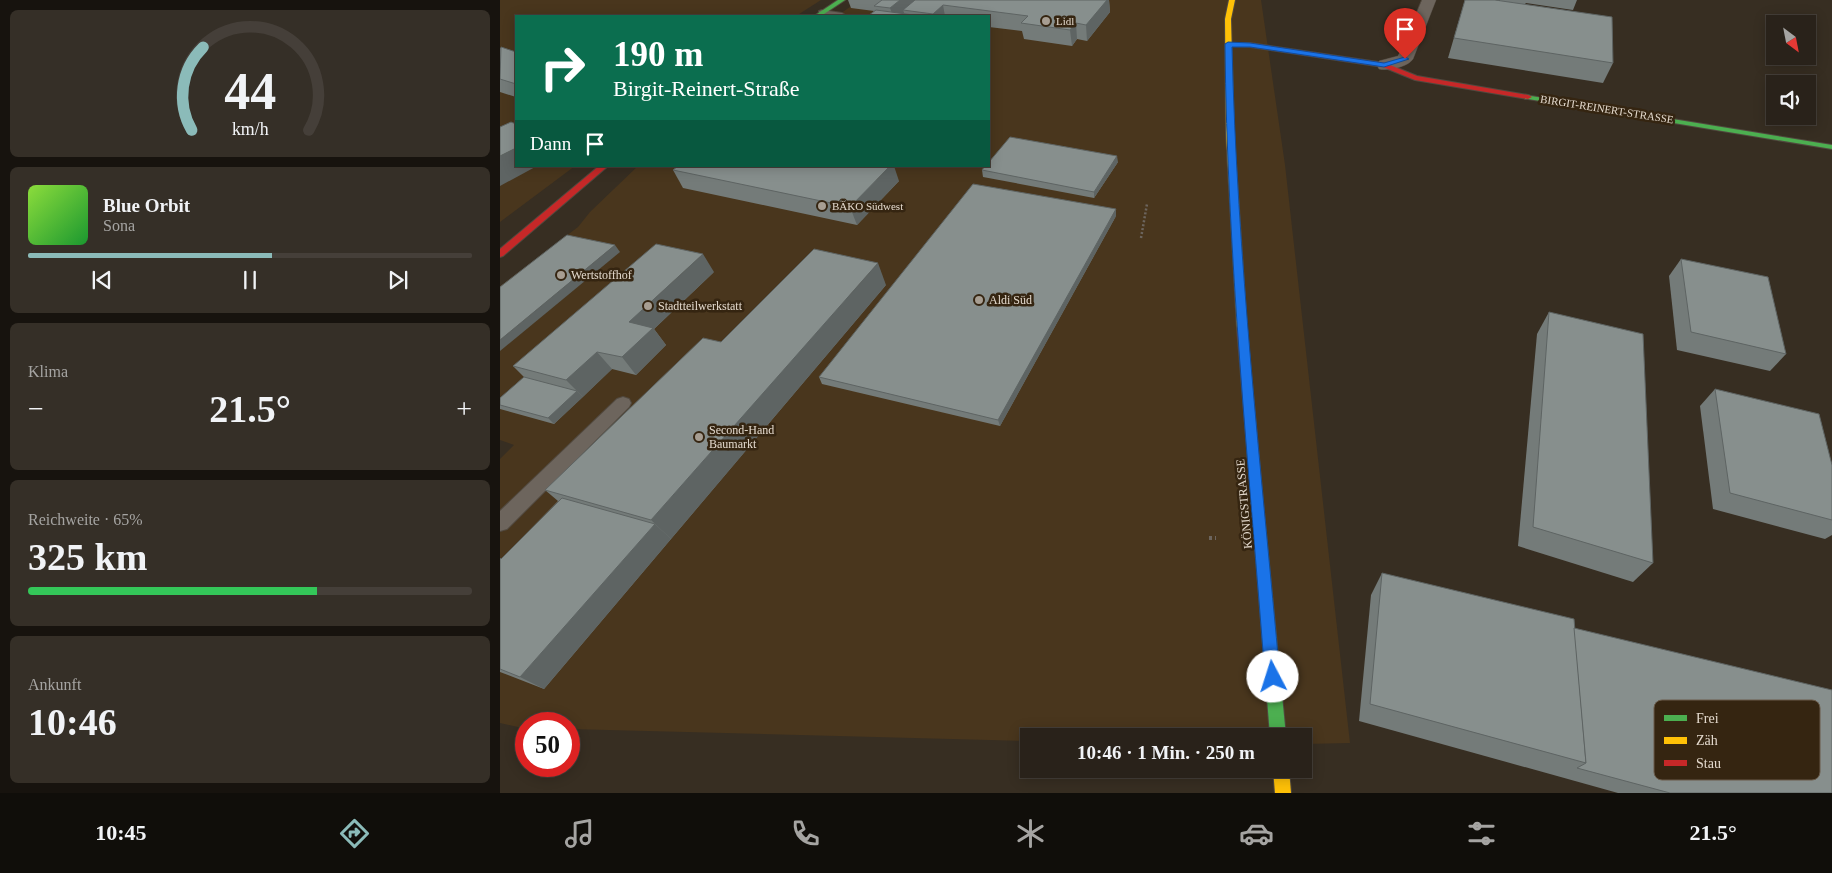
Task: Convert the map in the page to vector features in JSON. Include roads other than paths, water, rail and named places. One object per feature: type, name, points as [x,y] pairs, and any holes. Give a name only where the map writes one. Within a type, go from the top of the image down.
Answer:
[{"type":"main road","points":[[820,15],[842,0]]},
{"type":"main road","name":"KÖNIGSTRASSE","points":[[1232,0],[1228,19],[1230,134],[1238,265],[1277,728]]},
{"type":"main road","name":"BIRGIT-REINERT-STRASSE","points":[[1228,44],[1250,45],[1384,65],[1415,78],[1832,147]]},
{"type":"main road","points":[[500,254],[603,167]]},
{"type":"main road","points":[[1282,778],[1283,793]]},
{"type":"street","points":[[1384,65],[1405,59],[1429,0]]},
{"type":"lane","points":[[500,523],[624,404]]},
{"type":"place","name":"Lidl","points":[[1046,21]]},
{"type":"place","name":"BÄKO Südwest","points":[[822,206]]},
{"type":"place","name":"Wertstoffhof","points":[[561,275]]},
{"type":"place","name":"Aldi Süd","points":[[979,300]]},
{"type":"place","name":"Stadtteilwerkstatt","points":[[648,306]]},
{"type":"place","name":"Second-Hand Baumarkt","points":[[699,437]]}]
